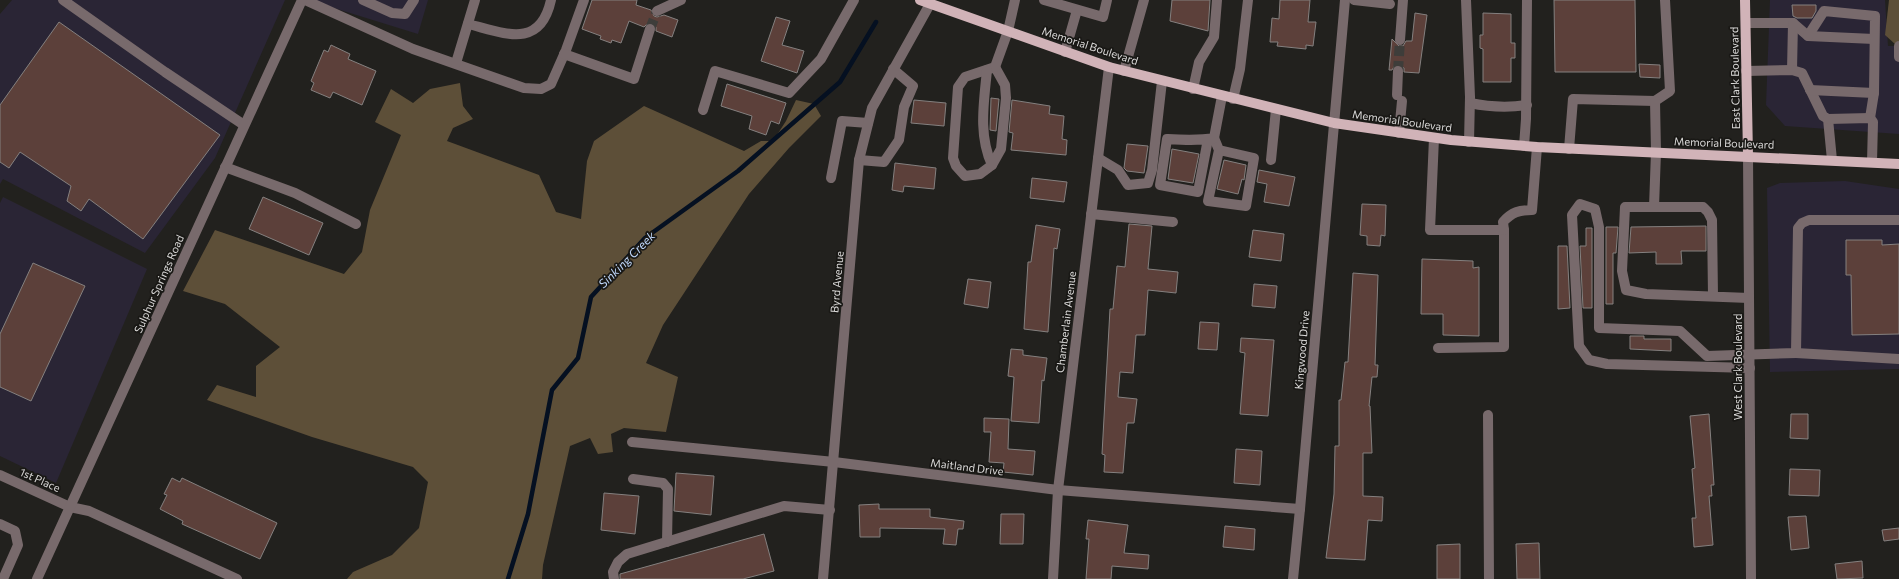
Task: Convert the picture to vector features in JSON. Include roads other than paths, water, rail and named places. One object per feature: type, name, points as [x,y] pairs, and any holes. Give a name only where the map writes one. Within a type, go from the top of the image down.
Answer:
[{"type":"main road","name":"East Clark Boulevard","points":[[1745,0],[1748,155]]},
{"type":"main road","name":"Memorial Boulevard","points":[[927,2],[1109,68],[1334,123],[1434,138],[1537,147],[1748,155],[1899,164]]},
{"type":"street","points":[[63,0],[165,72],[244,125]]},
{"type":"street","points":[[304,0],[413,49],[524,88],[541,89],[551,84],[584,0]]},
{"type":"street","name":"Sulphur Springs Road","points":[[37,579],[244,125],[304,0]]},
{"type":"street","points":[[363,0],[392,13],[405,14],[414,0]]},
{"type":"street","points":[[456,63],[475,0]]},
{"type":"street","points":[[468,24],[514,35],[526,34],[538,26],[548,14],[551,0]]},
{"type":"street","points":[[658,12],[681,0]]},
{"type":"street","points":[[703,110],[715,71],[789,93],[821,58],[854,0]]},
{"type":"street","points":[[992,165],[986,153],[983,135],[991,68],[1008,31],[1015,0]]},
{"type":"street","points":[[1044,0],[1103,17],[1107,0]]},
{"type":"street","points":[[1124,71],[1144,0]]},
{"type":"street","points":[[1194,89],[1199,62],[1214,37],[1217,0]]},
{"type":"street","points":[[1233,99],[1240,69],[1248,0]]},
{"type":"street","name":"Kingwood Drive","points":[[1292,579],[1300,509],[1345,0]]},
{"type":"street","points":[[1354,0],[1390,4]]},
{"type":"street","points":[[1400,40],[1403,0]]},
{"type":"street","points":[[1466,0],[1470,103],[1469,142]]},
{"type":"street","points":[[1524,146],[1527,105],[1527,0]]},
{"type":"street","points":[[1569,149],[1573,99],[1655,101],[1670,92],[1665,0]]},
{"type":"street","name":"Byrd Avenue","points":[[823,579],[859,160],[872,108],[927,2]]},
{"type":"street","points":[[1065,52],[1077,10]]},
{"type":"street","points":[[1808,36],[1824,11],[1875,16],[1874,93],[1870,118],[1874,125],[1872,162]]},
{"type":"street","points":[[1746,23],[1793,24],[1808,36],[1874,39]]},
{"type":"street","points":[[1792,70],[1793,24]]},
{"type":"street","points":[[564,54],[634,79],[650,30]]},
{"type":"street","points":[[1899,46],[1899,57]]},
{"type":"street","points":[[991,68],[1005,85],[1006,98],[1001,149],[992,165],[980,174],[964,176],[956,166],[953,158],[958,87],[965,78],[991,68]]},
{"type":"street","name":"Chamberlain Avenue","points":[[1052,579],[1058,490],[1109,68]]},
{"type":"street","points":[[859,160],[884,162],[899,140],[904,107],[913,86],[893,69]]},
{"type":"street","points":[[1746,71],[1792,70],[1802,73],[1823,116],[1828,119],[1870,118]]},
{"type":"street","points":[[1398,71],[1399,132]]},
{"type":"street","points":[[1098,158],[1118,170],[1128,185],[1148,183],[1152,170],[1162,81]]},
{"type":"street","points":[[1810,90],[1874,93]]},
{"type":"street","points":[[1211,138],[1200,140],[1167,139],[1160,185],[1198,192],[1222,96]]},
{"type":"street","points":[[1654,207],[1656,152],[1655,101]]},
{"type":"street","points":[[1470,103],[1513,107],[1527,105]]},
{"type":"street","points":[[1272,160],[1276,110]]},
{"type":"street","points":[[1828,119],[1832,160]]},
{"type":"street","points":[[831,178],[842,121],[868,123]]},
{"type":"street","points":[[1211,138],[1219,150],[1254,158],[1246,206],[1208,201],[1219,150]]},
{"type":"street","points":[[1434,138],[1430,230],[1504,230]]},
{"type":"street","points":[[1438,348],[1504,347],[1503,222],[1510,214],[1520,210],[1532,210],[1537,147]]},
{"type":"street","name":"West Clark Boulevard","points":[[1748,155],[1751,579]]},
{"type":"street","points":[[225,167],[295,193],[356,224]]},
{"type":"street","points":[[1750,368],[1608,364],[1589,360],[1579,346],[1572,215],[1580,204],[1595,209],[1598,228],[1599,328],[1680,331],[1707,356],[1796,353],[1899,359]]},
{"type":"street","points":[[1712,296],[1712,220],[1708,212],[1703,208],[1625,207],[1622,271],[1626,290],[1646,294],[1749,298]]},
{"type":"street","points":[[1091,214],[1173,222]]},
{"type":"street","points":[[1796,353],[1798,228],[1802,223],[1809,220],[1899,220]]},
{"type":"street","points":[[1488,415],[1489,579]]},
{"type":"street","name":"Maitland Drive","points":[[632,442],[834,462],[1058,490],[1300,509]]},
{"type":"street","name":"1st Place","points":[[0,475],[70,507],[89,511],[237,579]]},
{"type":"street","points":[[633,480],[663,483],[668,489],[667,542]]},
{"type":"street","points":[[614,579],[613,572],[618,562],[627,554],[784,506],[830,510]]},
{"type":"street","points":[[0,524],[16,531],[18,545],[3,579]]},
{"type":"waterway","name":"Sinking Creek","points":[[508,579],[528,514],[552,390],[578,358],[591,297],[645,238],[738,171],[840,82],[876,22]]},
{"type":"tunnel","points":[[650,29],[657,11]]},
{"type":"tunnel","points":[[1398,71],[1400,40]]}]
